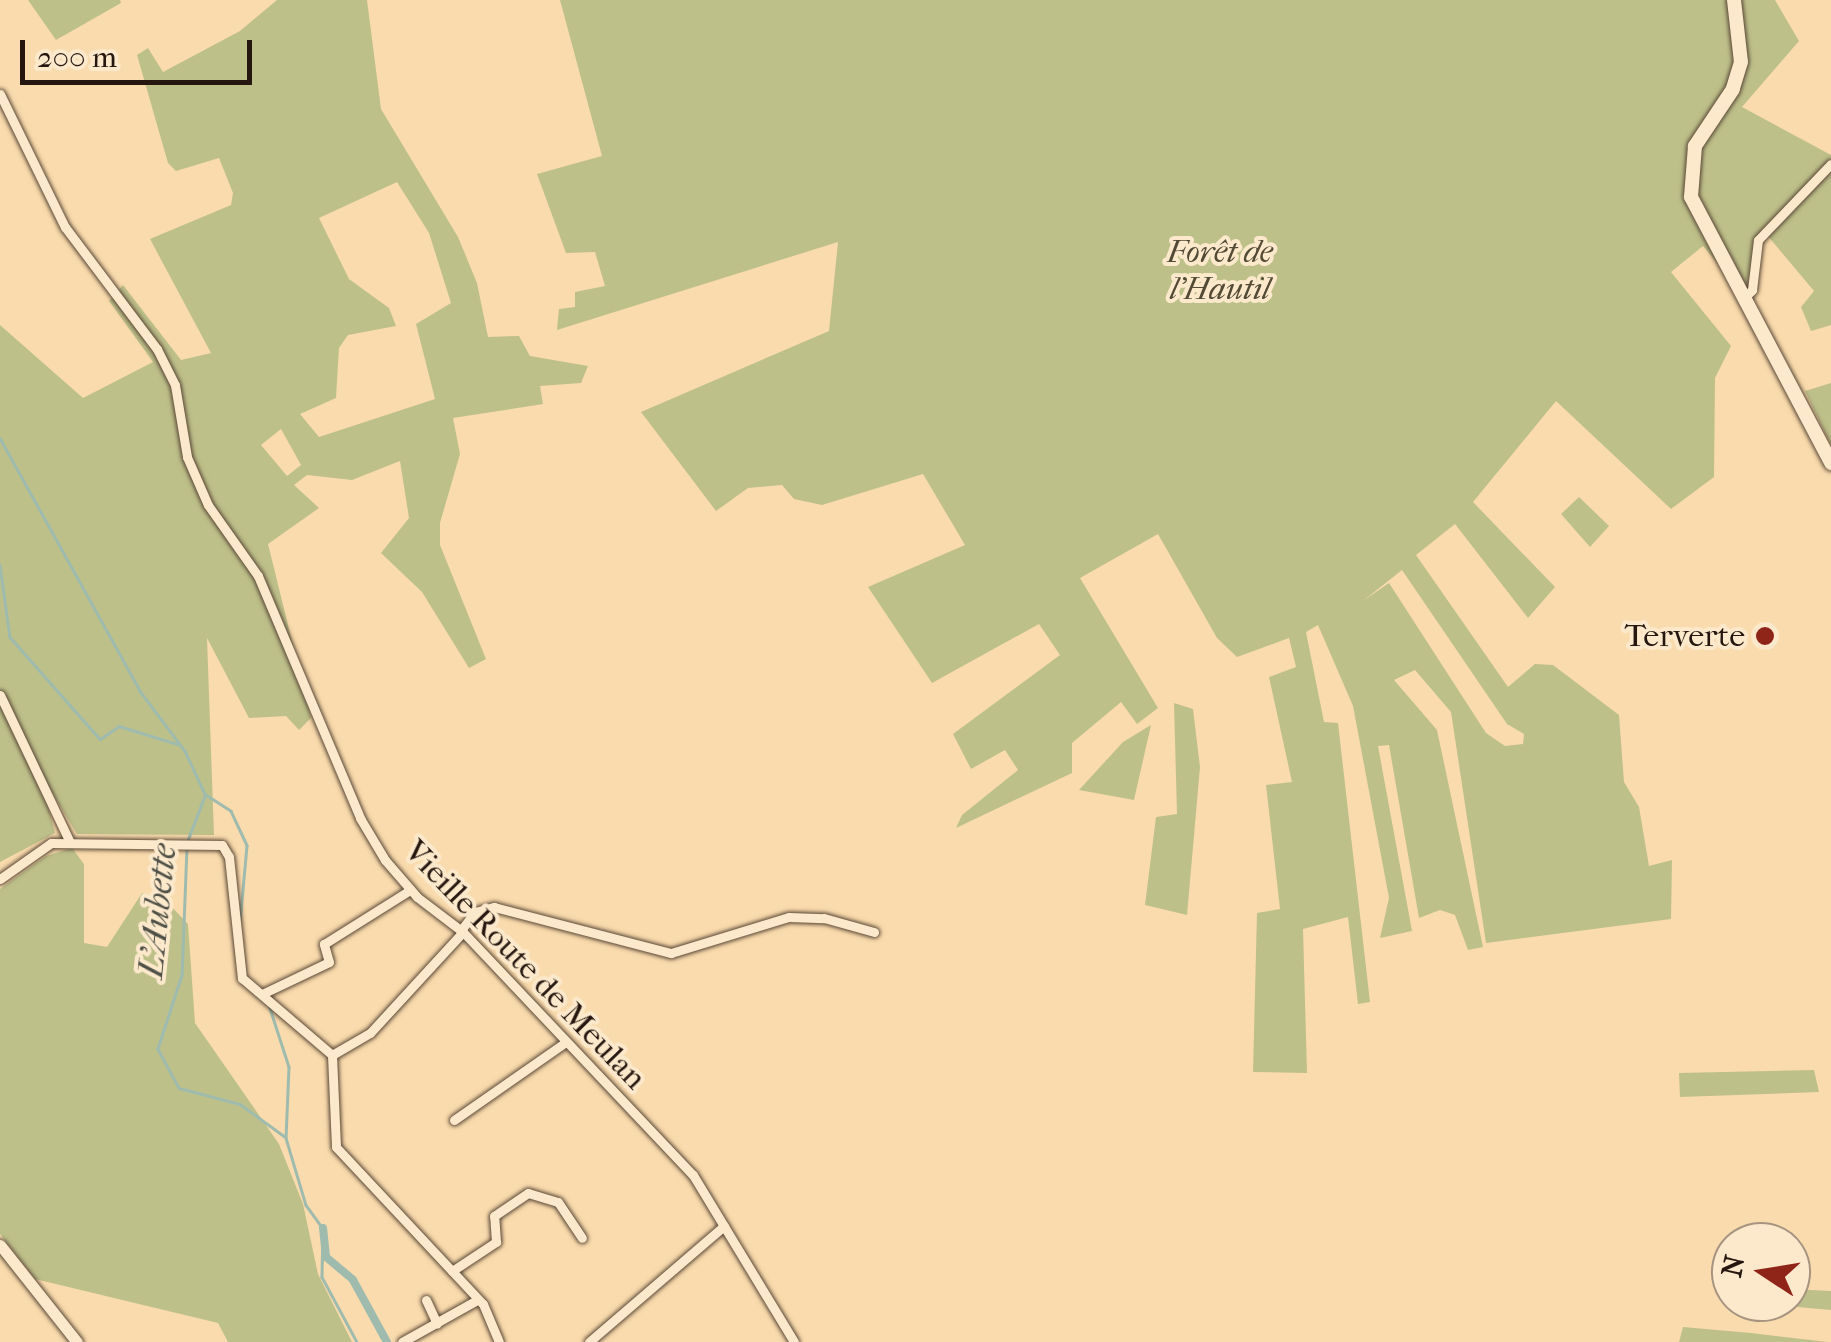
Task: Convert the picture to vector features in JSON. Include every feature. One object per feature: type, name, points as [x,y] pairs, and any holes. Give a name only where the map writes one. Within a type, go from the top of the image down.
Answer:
[{"type":"main road","points":[[1738,2],[1742,40],[1738,74],[1695,146],[1689,186],[1703,229],[1831,464]]},
{"type":"street","name":"Vieille Route de Meulan","points":[[0,94],[65,227],[157,349],[175,385],[187,458],[208,505],[258,576],[360,818],[410,890],[462,931],[563,1044],[693,1175],[794,1342]]},
{"type":"street","points":[[1744,299],[1752,290],[1758,240],[1831,164]]},
{"type":"street","points":[[0,695],[69,840]]},
{"type":"street","points":[[0,879],[51,843],[69,840],[222,845],[229,857],[237,966],[262,994],[332,1055],[336,1146],[477,1300],[499,1342]]},
{"type":"street","points":[[262,994],[329,962],[324,944],[410,890]]},
{"type":"street","points":[[332,1055],[370,1033],[476,912],[494,907],[678,954],[789,917],[824,918],[874,932]]},
{"type":"street","points":[[454,1120],[563,1044]]},
{"type":"street","points":[[452,1271],[496,1242],[494,1216],[528,1193],[558,1202],[582,1238]]},
{"type":"street","points":[[589,1342],[723,1225]]},
{"type":"street","points":[[0,1245],[76,1342]]},
{"type":"street","points":[[426,1300],[437,1324]]},
{"type":"street","points":[[402,1342],[477,1300]]},
{"type":"green space","points":[[28,0],[120,0],[121,3],[56,40]]},
{"type":"green space","points":[[277,0],[367,0],[381,109],[458,237],[477,283],[488,337],[519,336],[530,356],[588,366],[581,383],[540,386],[543,404],[453,418],[460,454],[440,523],[440,545],[486,659],[469,668],[422,592],[381,553],[409,518],[400,461],[352,480],[307,475],[294,485],[319,508],[268,544],[311,718],[299,730],[286,716],[249,718],[207,638],[214,835],[77,834],[39,771],[55,833],[0,862],[0,325],[83,398],[153,362],[109,301],[123,285],[181,360],[211,353],[150,239],[231,205],[233,193],[219,158],[176,171],[168,163],[137,55],[148,48],[163,72],[240,31]],"holes":[[[397,182],[429,233],[451,303],[416,324],[435,399],[319,437],[300,414],[336,398],[339,348],[348,335],[396,326],[389,308],[349,279],[319,218]],[[281,429],[301,465],[287,476],[261,445]]]},
{"type":"green space","name":"Forêt de l'Hautil","points":[[560,0],[1775,0],[1799,41],[1742,107],[1831,155],[1831,325],[1811,331],[1801,307],[1814,291],[1762,229],[1747,285],[1734,283],[1703,246],[1671,272],[1731,346],[1715,378],[1714,477],[1671,509],[1556,401],[1473,502],[1555,587],[1528,618],[1455,524],[1416,555],[1508,687],[1535,664],[1553,665],[1619,715],[1624,782],[1639,807],[1649,866],[1672,860],[1671,919],[1486,943],[1451,712],[1415,670],[1394,680],[1437,730],[1483,947],[1468,950],[1455,915],[1440,910],[1419,918],[1389,745],[1378,746],[1412,931],[1380,938],[1389,898],[1353,706],[1318,625],[1306,632],[1324,722],[1338,723],[1370,1002],[1358,1004],[1348,917],[1303,929],[1307,1073],[1253,1072],[1257,913],[1280,909],[1266,785],[1292,782],[1269,677],[1296,667],[1289,638],[1237,657],[1217,638],[1158,534],[1080,578],[1158,708],[1137,724],[1121,702],[1072,743],[1072,773],[956,828],[962,815],[1018,770],[1005,750],[971,769],[953,734],[1060,655],[1039,624],[932,683],[868,587],[965,545],[923,474],[822,505],[794,499],[782,485],[748,488],[716,511],[641,412],[829,331],[838,242],[557,330],[559,309],[575,307],[575,292],[605,286],[595,252],[566,253],[537,174],[602,156]],"holes":[[[1402,570],[1507,724],[1524,734],[1523,744],[1505,746],[1486,733],[1389,583],[1363,601]]]},
{"type":"green space","points":[[1831,383],[1831,445],[1805,391]]},
{"type":"green space","points":[[1579,497],[1609,526],[1590,547],[1561,514]]},
{"type":"green space","points":[[1174,703],[1193,709],[1200,767],[1187,915],[1145,905],[1156,817],[1177,814]]},
{"type":"green space","points":[[1151,725],[1134,800],[1079,790],[1123,742]]},
{"type":"green space","points":[[72,848],[84,864],[84,943],[107,947],[142,893],[166,901],[188,924],[195,1023],[279,1144],[303,1204],[318,1274],[352,1342],[228,1342],[218,1323],[35,1279],[0,1234],[0,889],[46,856]]},
{"type":"green space","points":[[1814,1070],[1819,1092],[1680,1097],[1679,1073]]},
{"type":"green space","points":[[1811,1290],[1831,1291],[1831,1310],[1811,1308]]},
{"type":"green space","points":[[1683,1327],[1751,1333],[1828,1342],[1679,1342]]},
{"type":"waterway","name":"L'Aubette","points":[[0,438],[140,691],[185,751],[205,794],[231,811],[247,846],[240,923]]},
{"type":"waterway","name":"L'Aubette","points":[[0,565],[10,637],[100,739],[119,726],[177,744]]},
{"type":"waterway","name":"L'Aubette","points":[[188,839],[205,795]]},
{"type":"waterway","name":"L'Aubette","points":[[187,847],[182,975],[158,1049],[179,1088],[240,1104],[284,1136]]},
{"type":"waterway","name":"L'Aubette","points":[[269,1005],[289,1067],[286,1138],[306,1205],[323,1228],[322,1277],[357,1342]]},
{"type":"waterway","points":[[323,1228],[326,1257],[353,1280],[387,1342]]},
{"type":"place","name":"Terverte","points":[[1765,636]]}]
